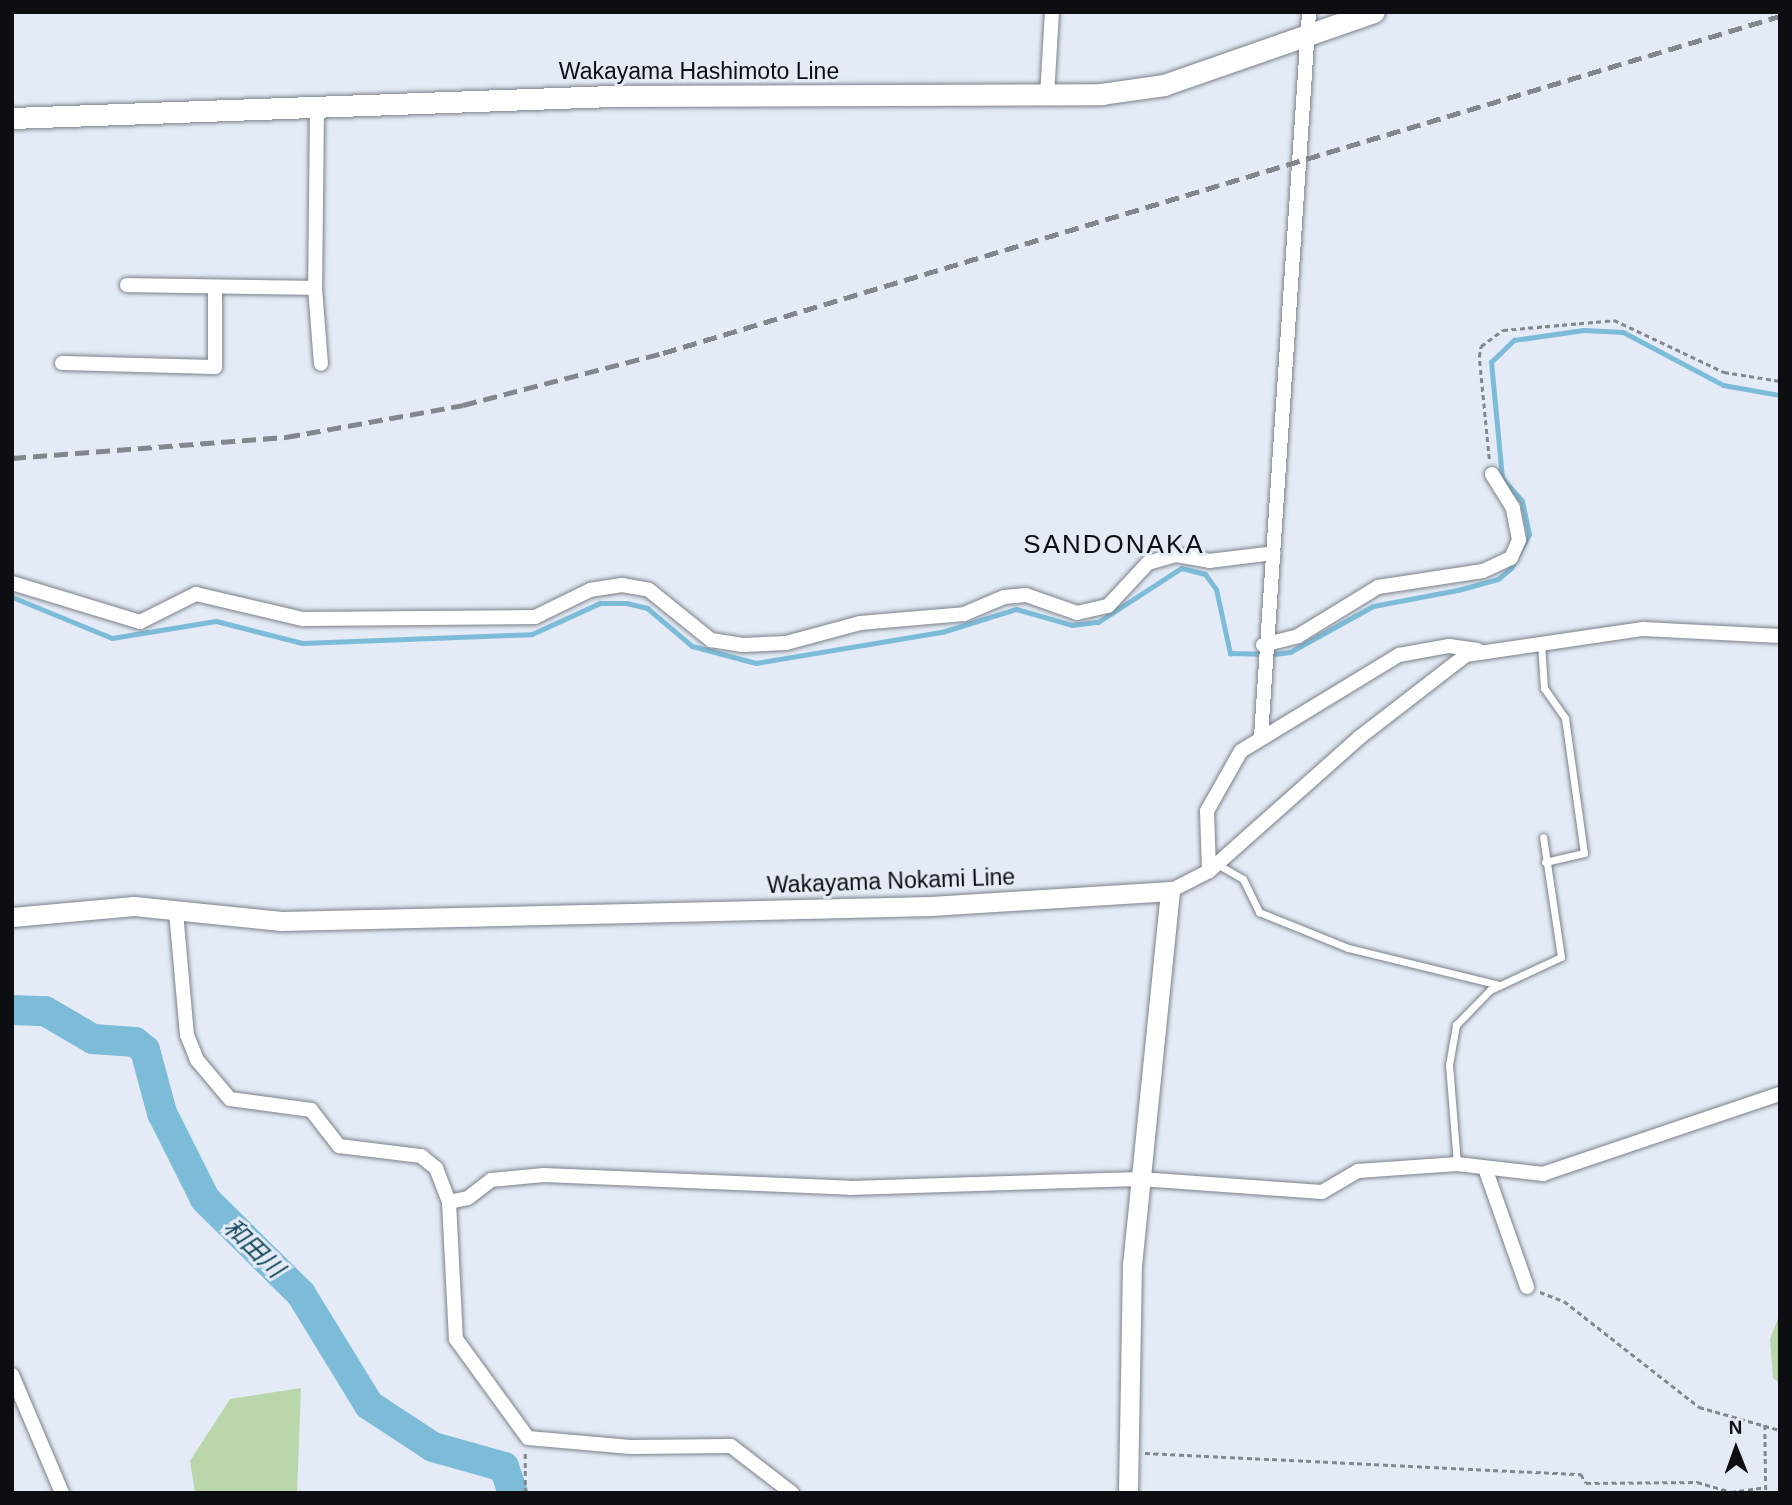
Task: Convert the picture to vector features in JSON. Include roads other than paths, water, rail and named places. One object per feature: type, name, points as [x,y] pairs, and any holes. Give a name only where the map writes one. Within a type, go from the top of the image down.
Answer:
[{"type":"main road","name":"Wakayama Hashimoto Line","points":[[12,118],[612,96],[1047,96],[1164,85],[1374,12]]},
{"type":"main road","name":"Wakayama Nokami Line","points":[[12,917],[101,906],[295,921],[932,906],[1170,891]]},
{"type":"main road","points":[[1128,1493],[1140,1179],[1170,891]]},
{"type":"street","points":[[1047,96],[1052,12]]},
{"type":"street","points":[[1261,737],[1263,645],[1274,553],[1309,12]]},
{"type":"street","points":[[317,108],[315,288],[321,364]]},
{"type":"street","points":[[127,285],[315,288]]},
{"type":"street","points":[[62,363],[215,367],[215,287]]},
{"type":"street","points":[[1263,645],[1298,636],[1378,587],[1483,570],[1511,558],[1519,540],[1513,508],[1492,474]]},
{"type":"street","points":[[12,583],[140,622],[195,594],[303,618],[534,617],[590,590],[622,585],[649,590],[711,640],[743,645],[786,643],[860,623],[964,614],[1026,594],[1077,613],[1108,606],[1148,562],[1176,555],[1209,561],[1274,553]]},
{"type":"street","points":[[1212,867],[1207,811],[1229,767],[1261,737],[1399,655],[1449,646],[1479,651],[1685,628],[1780,636]]},
{"type":"street","points":[[1170,891],[1212,867],[1360,737],[1479,651]]},
{"type":"street","points":[[176,912],[187,1035],[197,1060],[230,1099],[311,1110],[339,1146],[421,1156],[436,1168],[449,1202],[456,1339],[528,1438],[631,1447],[731,1446],[792,1493]]},
{"type":"street","points":[[449,1202],[468,1198],[491,1180],[544,1175],[850,1188],[1140,1179],[1322,1192],[1358,1171],[1457,1164],[1486,1171],[1543,1174],[1780,1094]]},
{"type":"street","points":[[1486,1171],[1527,1287]]},
{"type":"street","points":[[12,1375],[62,1493]]},
{"type":"lane","points":[[1541,643],[1544,688],[1565,718],[1584,853],[1545,862]]},
{"type":"lane","points":[[1457,1164],[1449,1065],[1456,1025],[1500,985],[1561,957],[1543,837]]},
{"type":"lane","points":[[1212,867],[1243,878],[1259,912],[1348,948],[1500,985]]},
{"type":"waterway","points":[[12,597],[112,638],[216,621],[302,643],[532,634],[600,603],[626,603],[647,608],[692,646],[756,663],[942,632],[1016,609],[1072,625],[1098,622],[1181,568],[1205,574],[1216,589],[1230,653],[1274,654],[1290,652],[1373,606],[1458,590],[1498,579],[1511,568],[1529,534],[1522,501],[1502,478],[1491,362],[1514,340],[1583,330],[1623,332],[1723,385],[1780,395]]},
{"type":"waterway","name":"和田川","points":[[12,1010],[45,1011],[93,1039],[135,1042],[145,1050],[162,1113],[205,1199],[301,1294],[369,1405],[433,1447],[504,1467],[513,1493]]},
{"type":"railway","points":[[12,458],[286,437],[463,405],[663,353],[1780,16]]},
{"type":"district","name":"SANDONAKA","points":[[1114,545]]}]
